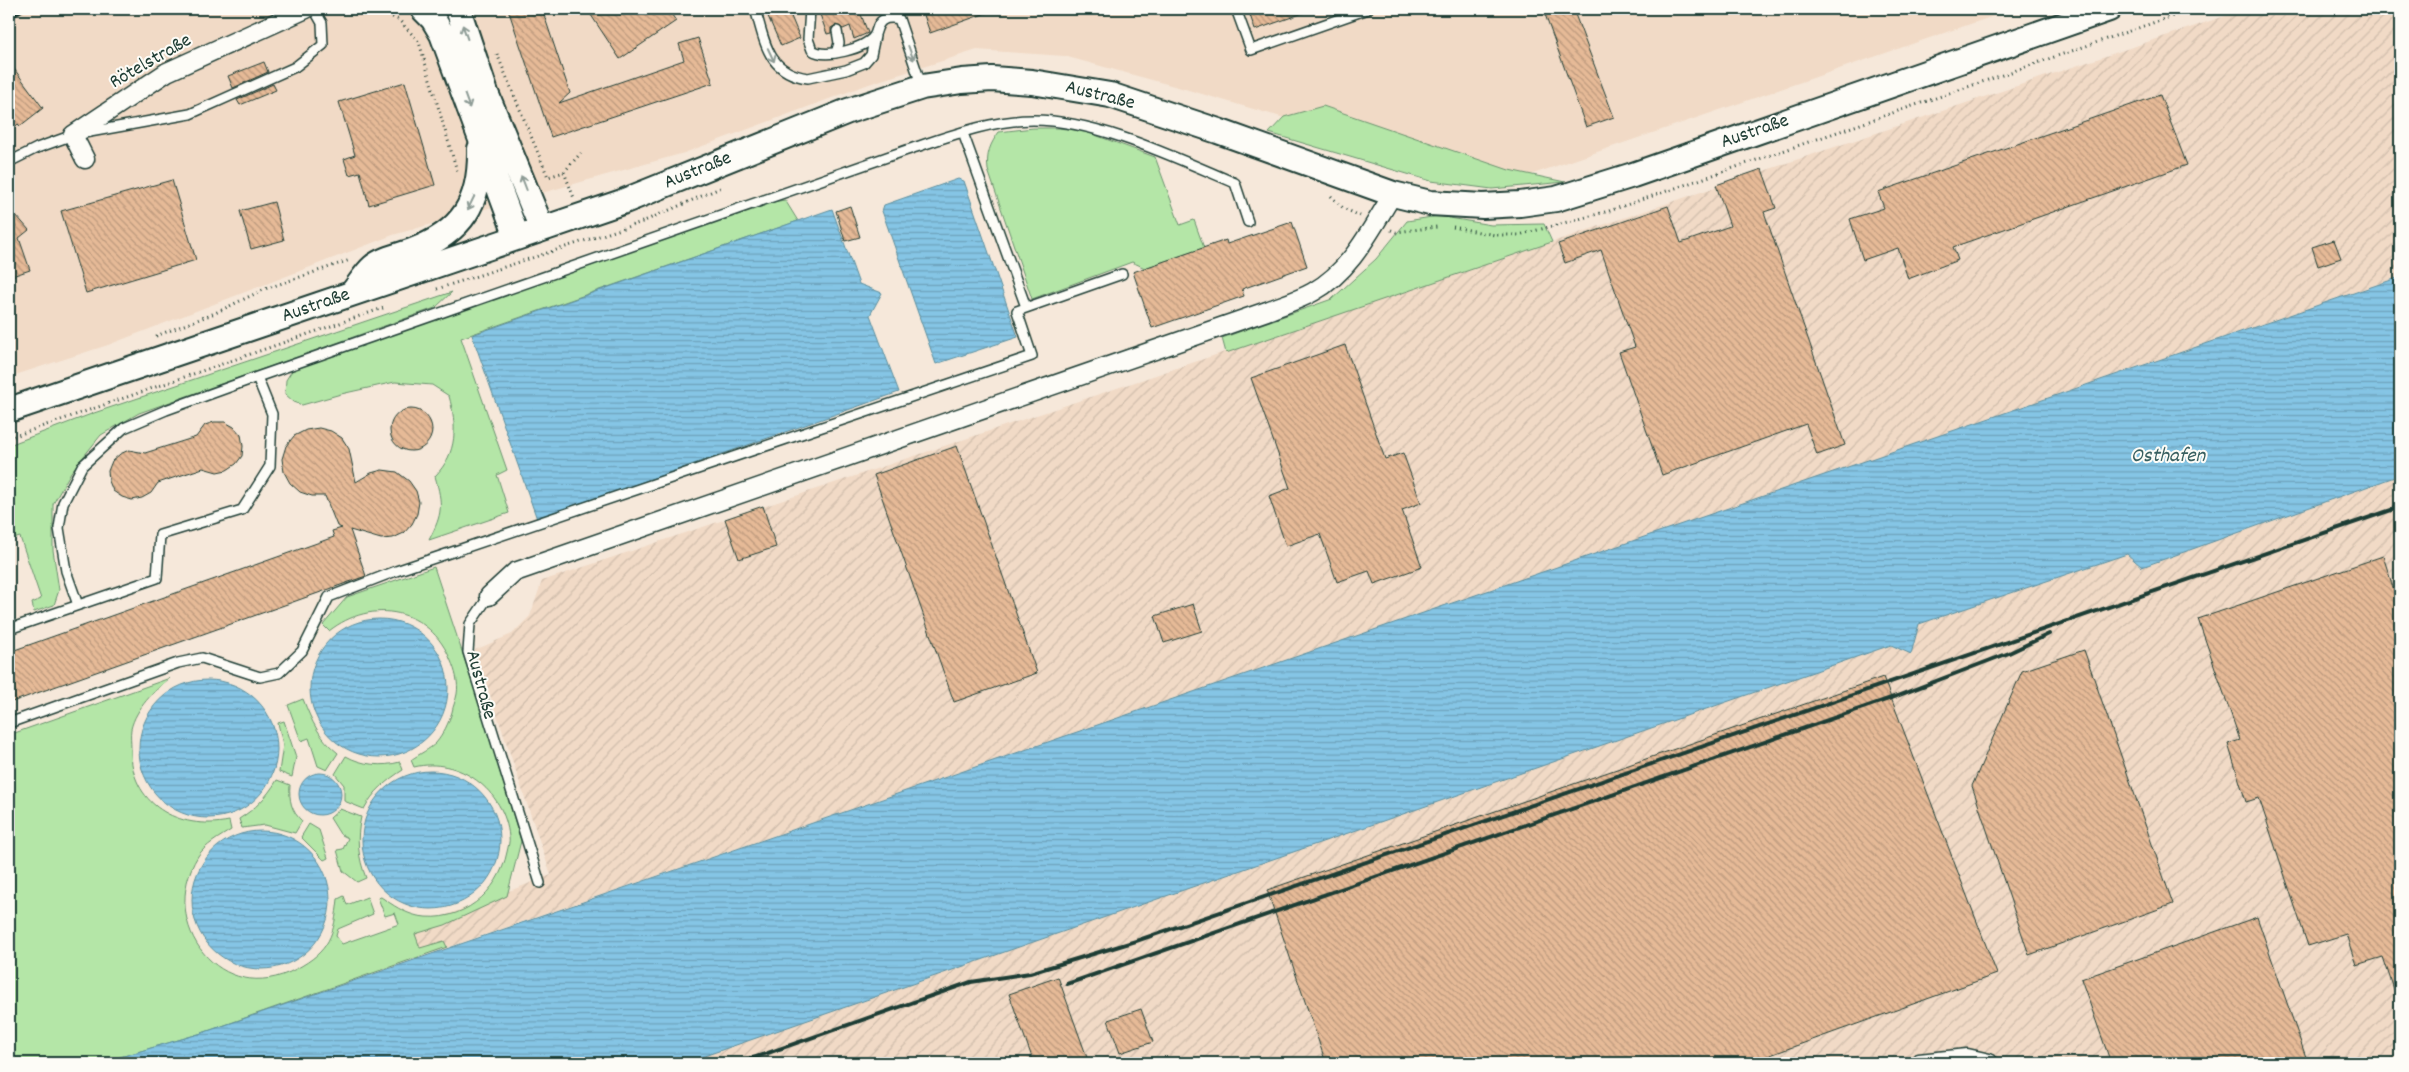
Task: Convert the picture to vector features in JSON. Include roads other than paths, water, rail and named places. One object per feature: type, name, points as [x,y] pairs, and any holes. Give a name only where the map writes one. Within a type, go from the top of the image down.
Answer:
[{"type":"main road","points":[[427,9],[442,34],[517,237]]},
{"type":"main road","points":[[458,9],[486,93],[542,229]]},
{"type":"main road","name":"Austraße","points":[[9,410],[622,202],[848,111],[922,87],[992,79],[1032,82],[1110,95],[1218,131],[1393,194],[1430,203],[1483,206],[1520,204],[1556,199],[1633,175],[2109,9]]},
{"type":"main road","points":[[352,293],[374,266],[433,243],[463,218],[476,192],[481,159],[480,138]]},
{"type":"street","name":"Rötelstraße","points":[[73,134],[167,72],[306,9]]},
{"type":"street","points":[[73,134],[85,159]]},
{"type":"street","name":"Austraße","points":[[489,596],[515,572],[1267,311],[1314,292],[1349,263],[1393,194]]},
{"type":"street","points":[[1919,1063],[1967,1058],[1989,1063]]},
{"type":"lane","points":[[9,162],[73,134],[190,114],[295,67],[323,44],[322,23],[314,9]]},
{"type":"lane","points":[[755,9],[771,58],[783,70],[808,78],[856,67],[871,55],[878,25],[888,18],[899,20]]},
{"type":"lane","points":[[810,9],[808,39],[810,46],[816,53],[836,53],[862,46],[875,36]]},
{"type":"lane","points":[[884,9],[899,20],[922,87]]},
{"type":"lane","points":[[1236,9],[1251,50],[1368,9]]},
{"type":"lane","points":[[836,53],[839,43],[837,31]]},
{"type":"lane","points":[[78,605],[66,571],[59,528],[63,503],[82,466],[124,428],[166,410],[258,377],[907,150],[963,132],[1001,124],[1033,120],[1088,127],[1167,154],[1235,183],[1248,222]]},
{"type":"lane","points":[[963,132],[1026,307]]},
{"type":"lane","points":[[9,723],[178,663],[202,658],[260,677],[279,673],[302,651],[329,597],[396,571],[1032,356],[1017,311],[1122,274]]},
{"type":"lane","points":[[9,629],[157,578],[160,535],[242,510],[270,466],[272,414],[258,377]]},
{"type":"lane","name":"Austraße","points":[[489,596],[470,624],[468,652],[540,883]]},
{"type":"water","points":[[958,179],[964,181],[1018,337],[936,364],[882,211],[884,205]]},
{"type":"water","points":[[832,209],[859,284],[882,293],[870,315],[899,392],[537,519],[472,335]]},
{"type":"water","name":"Osthafen","points":[[2400,277],[2400,475],[2142,567],[2127,554],[1919,624],[1911,654],[1891,645],[684,1063],[100,1063],[202,1033]]},
{"type":"water","points":[[379,619],[393,620],[406,624],[418,630],[428,639],[437,649],[443,661],[447,674],[447,702],[443,715],[437,727],[428,737],[418,746],[406,752],[393,756],[379,757],[365,756],[352,752],[340,746],[330,737],[321,727],[315,715],[311,702],[310,688],[311,674],[315,661],[321,649],[330,639],[340,630],[352,624],[365,620]]},
{"type":"water","points":[[208,680],[222,681],[235,685],[247,691],[257,700],[266,710],[272,722],[276,735],[276,763],[272,776],[266,788],[257,798],[247,807],[235,813],[222,817],[208,818],[194,817],[181,813],[169,807],[159,798],[150,788],[144,776],[140,763],[139,749],[140,735],[144,722],[150,710],[159,700],[169,691],[181,685],[194,681]]},
{"type":"water","points":[[431,771],[445,772],[458,776],[470,782],[480,791],[489,801],[495,813],[499,826],[499,854],[495,867],[489,879],[480,889],[470,898],[458,904],[445,908],[431,909],[417,908],[404,904],[392,898],[382,889],[373,879],[367,867],[363,854],[362,840],[363,826],[367,813],[373,801],[382,791],[392,782],[404,776],[417,772]]},
{"type":"water","points":[[320,773],[335,779],[341,794],[335,809],[320,815],[305,809],[299,794],[305,779]]},
{"type":"water","points":[[261,831],[275,832],[288,836],[300,842],[310,851],[319,861],[325,873],[329,886],[329,914],[325,927],[319,939],[310,949],[300,958],[288,964],[275,968],[261,969],[247,968],[234,964],[222,958],[212,949],[203,939],[197,927],[193,914],[192,900],[193,886],[197,873],[203,861],[212,851],[222,842],[234,836],[247,832]]},
{"type":"railway","points":[[9,18],[23,9]]},
{"type":"railway","points":[[739,1063],[971,982],[1030,973],[1136,941],[2400,507]]},
{"type":"railway","points":[[1067,984],[1897,696],[2009,653],[2049,634]]}]
